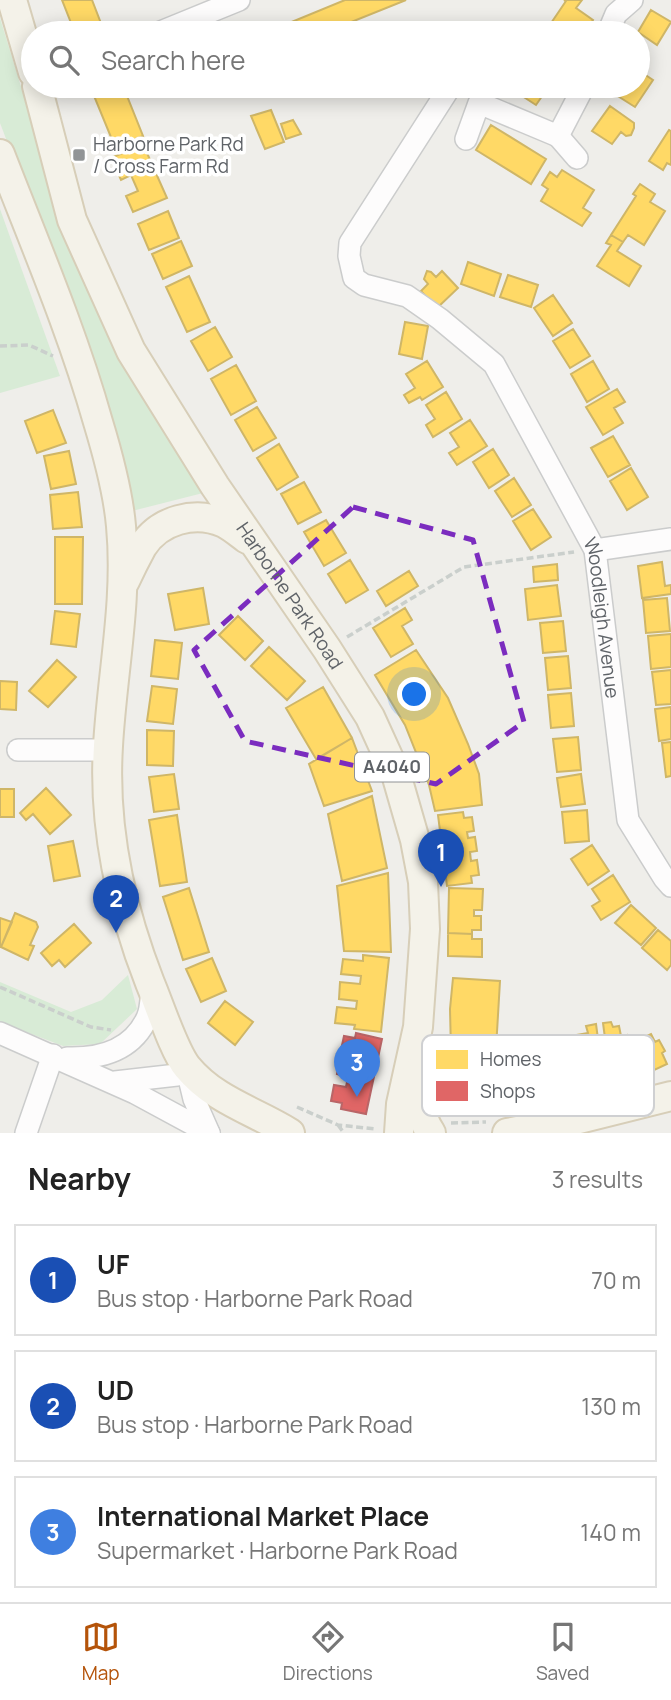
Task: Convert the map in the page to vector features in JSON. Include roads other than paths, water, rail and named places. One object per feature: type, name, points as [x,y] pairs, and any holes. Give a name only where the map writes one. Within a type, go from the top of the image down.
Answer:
[{"type":"main road","points":[[12,0],[21,31]]},
{"type":"main road","name":"Harborne Park Road","points":[[40,98],[72,220],[131,351],[252,542],[327,649],[370,717],[396,774],[415,841],[423,882],[425,929],[418,1027],[401,1104],[399,1133]]},
{"type":"main road","points":[[0,154],[83,370],[109,461],[121,526],[122,587],[107,750],[107,781],[116,868],[126,910],[152,988],[186,1066],[220,1096],[290,1133]]},
{"type":"main road","points":[[122,587],[144,545],[162,527],[185,518],[205,518],[225,524],[252,542]]},
{"type":"main road","name":"A4040","points":[[418,1027],[416,1069],[419,1107],[424,1123],[431,1133]]},
{"type":"main road","points":[[654,1100],[671,1096]]},
{"type":"main road","points":[[238,1107],[264,1133]]},
{"type":"main road","points":[[507,1133],[594,1116]]},
{"type":"street","points":[[187,21],[239,0]]},
{"type":"street","points":[[613,21],[616,14],[632,0]]},
{"type":"street","name":"Woodleigh Avenue","points":[[443,98],[350,243],[349,256],[354,278],[364,285],[407,296],[440,319],[494,364],[595,550],[628,820],[671,886]]},
{"type":"street","points":[[558,136],[578,98]]},
{"type":"street","points":[[466,139],[479,103],[558,136],[577,158]]},
{"type":"street","points":[[595,550],[671,539]]},
{"type":"street","points":[[18,750],[107,750]]},
{"type":"street","points":[[55,1057],[93,1058],[131,1041],[148,1016],[152,988]]},
{"type":"street","points":[[0,1033],[113,1083],[209,1133]]},
{"type":"street","points":[[26,1133],[55,1057]]},
{"type":"street","points":[[113,1083],[177,1075],[186,1066]]},
{"type":"street","points":[[186,1066],[194,1099],[209,1133]]},
{"type":"place","name":"Harborne Park Rd / Cross Farm Rd","points":[[79,155]]},
{"type":"place","name":"UF","points":[[441,887]]},
{"type":"place","name":"UD","points":[[116,933]]},
{"type":"place","name":"International Market Place","points":[[357,1097]]}]
